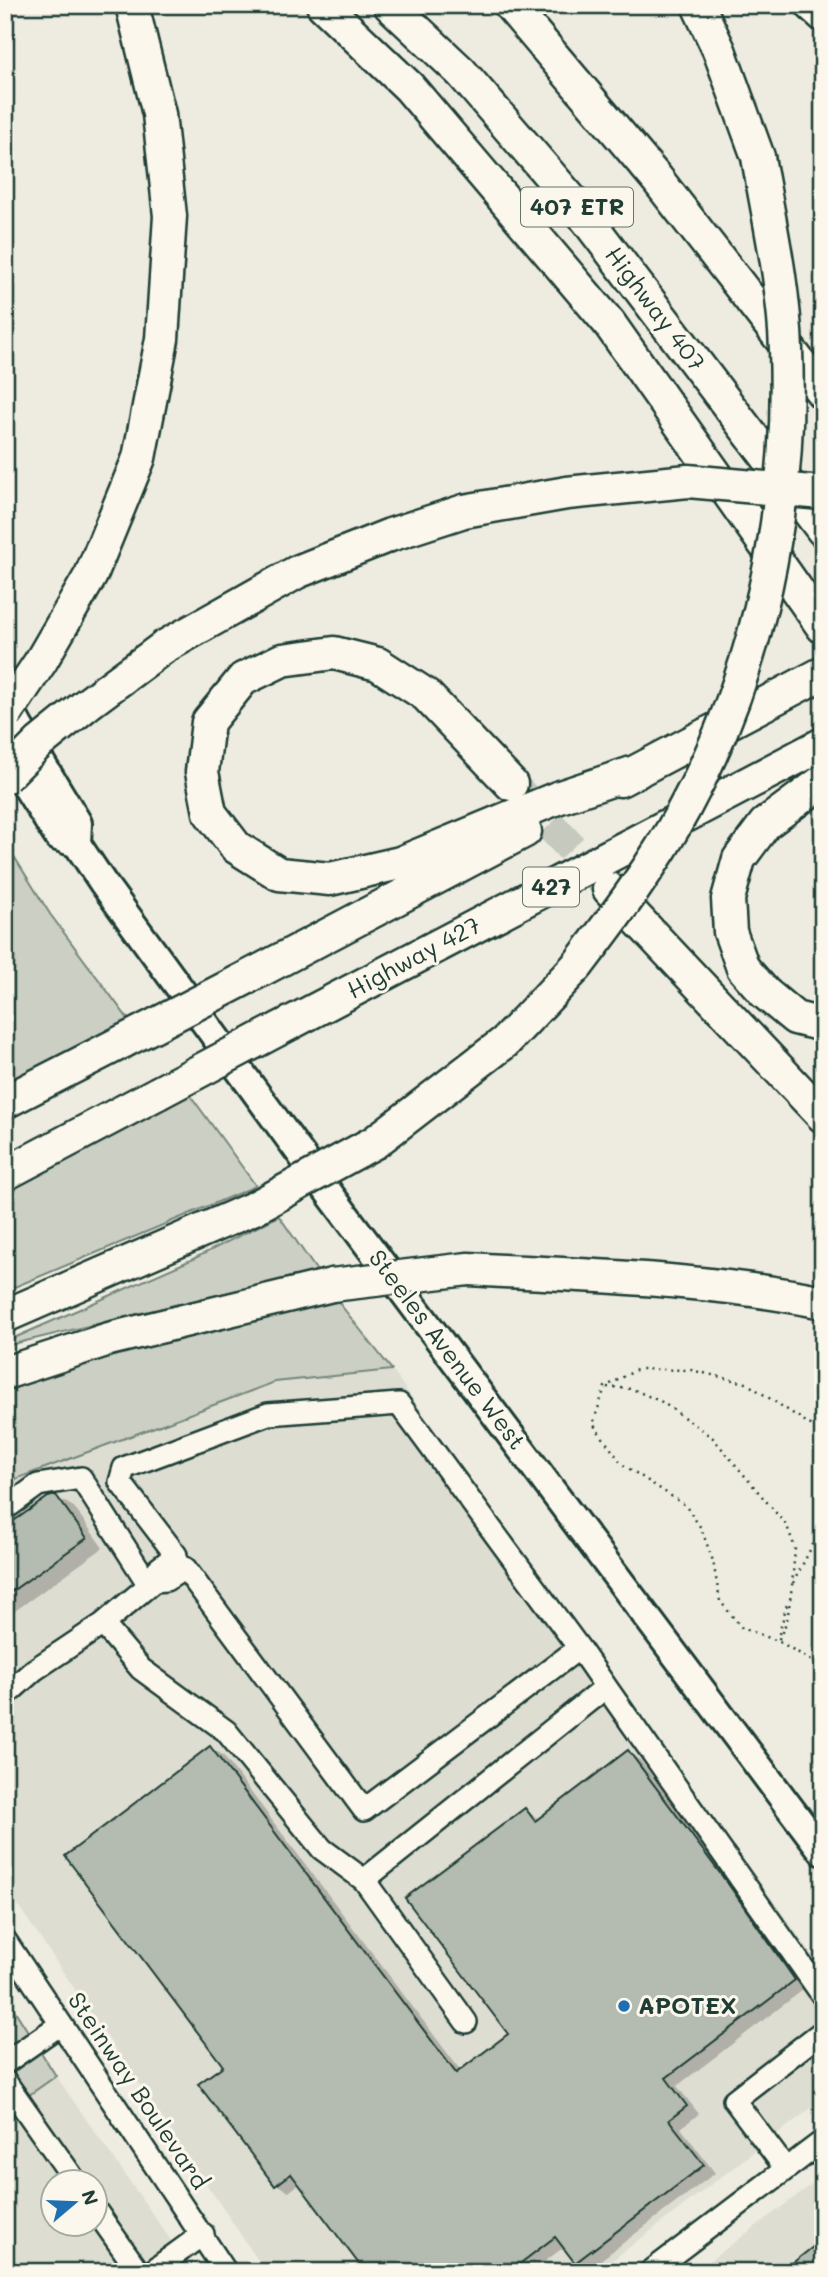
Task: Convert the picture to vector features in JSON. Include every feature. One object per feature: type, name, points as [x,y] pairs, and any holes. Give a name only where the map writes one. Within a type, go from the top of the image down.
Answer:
[{"type":"highway","points":[[5,715],[41,661],[91,575],[139,458],[162,339],[170,216],[159,114],[132,5]]},
{"type":"highway","points":[[323,5],[409,87],[609,323],[823,627]]},
{"type":"highway","name":"Highway 407","points":[[390,5],[461,72],[579,209],[823,530]]},
{"type":"highway","name":"407 ETR","points":[[510,5],[657,179],[823,393]]},
{"type":"highway","points":[[5,1316],[254,1208],[375,1142],[505,1042],[577,966],[635,890],[684,808],[725,722],[755,632],[776,538],[786,444],[786,348],[775,253],[758,157],[719,50],[698,5]]},
{"type":"highway","points":[[812,5],[823,15]]},
{"type":"highway","points":[[744,426],[823,555]]},
{"type":"highway","points":[[5,777],[39,743],[164,647],[297,572],[390,535],[464,511],[566,493],[688,481],[823,493]]},
{"type":"highway","points":[[511,784],[426,695],[378,664],[334,653],[282,660],[243,679],[208,722],[201,772],[210,813],[236,847],[279,874],[330,879],[400,863],[556,798],[638,771]]},
{"type":"highway","name":"427","points":[[5,1102],[248,977],[823,673]]},
{"type":"highway","name":"Highway 427","points":[[5,1174],[823,744]]},
{"type":"highway","points":[[823,781],[765,824],[738,859],[728,899],[730,932],[743,968],[765,993],[795,1018],[823,1025]]},
{"type":"highway","points":[[609,889],[823,1116]]},
{"type":"highway","points":[[5,1373],[109,1339],[332,1285],[468,1269],[625,1278],[775,1292],[823,1302]]},
{"type":"main road","name":"Steeles Avenue West","points":[[5,699],[78,823],[77,844]]},
{"type":"main road","name":"Steeles Avenue West","points":[[5,753],[58,837],[77,844],[332,1197],[823,1852]]},
{"type":"street","points":[[5,1696],[34,1670],[103,1624],[152,1583],[158,1569],[176,1555],[120,1482],[124,1468],[268,1414],[399,1404],[579,1648],[823,1996]]},
{"type":"street","points":[[5,1510],[38,1485],[81,1478],[152,1583]]},
{"type":"street","points":[[152,1583],[166,1580],[185,1568],[363,1810],[579,1648]]},
{"type":"street","points":[[103,1624],[141,1669],[226,1731],[323,1849],[364,1880],[466,2022]]},
{"type":"street","points":[[364,1880],[606,1687]]},
{"type":"street","name":"Steinway Boulevard","points":[[5,1940],[226,2272]]},
{"type":"street","points":[[5,2063],[61,2024]]},
{"type":"street","points":[[786,2169],[734,2100],[823,2031]]},
{"type":"street","points":[[5,2081],[66,2168]]},
{"type":"street","points":[[650,2272],[823,2141]]},
{"type":"street","points":[[108,2228],[139,2272]]},
{"type":"street","points":[[151,2272],[203,2234]]},
{"type":"path","points":[[823,1433],[746,1383],[691,1370],[638,1369],[605,1387],[593,1424],[622,1464],[685,1505],[701,1528],[713,1561],[720,1601],[742,1628],[778,1641],[823,1672]]},
{"type":"path","points":[[605,1387],[632,1389],[662,1402],[713,1438],[787,1526],[795,1548],[787,1621],[778,1641]]},
{"type":"path","points":[[792,1586],[823,1525]]},
{"type":"shaded area","points":[[5,842],[50,914],[131,1023],[5,1088]]},
{"type":"shaded area","points":[[188,1092],[256,1186],[5,1291],[5,1187]]},
{"type":"shaded area","points":[[279,1216],[317,1271],[5,1346],[5,1342],[193,1259]]},
{"type":"shaded area","points":[[336,1299],[392,1370],[275,1382],[5,1483],[5,1388],[118,1349]]},
{"type":"shaded area","points":[[392,1370],[823,1970],[823,2099],[597,2272],[266,2272],[5,1886],[5,1483],[275,1382]]},
{"type":"shaded area","points":[[5,1995],[56,2076],[5,2112]]},
{"type":"shaded area","points":[[56,2076],[193,2272],[5,2272],[5,2112]]},
{"type":"shaded area","points":[[823,2176],[823,2272],[695,2272]]},
{"type":"building","points":[[56,1495],[87,1538],[5,1596],[5,1527],[48,1497]]},
{"type":"building","name":"APOTEX","points":[[210,1746],[456,2073],[508,2034],[405,1898],[525,1808],[535,1821],[628,1750],[731,1888],[795,1980],[666,2078],[687,2106],[669,2120],[704,2165],[575,2263],[555,2237],[509,2272],[365,2272],[291,2174],[275,2186],[198,2084],[223,2066],[65,1856]]},
{"type":"building","points":[[823,2239],[823,2272],[781,2272]]},
{"type":"tunnel","points":[[517,790],[606,885]]},
{"type":"place","name":"APOTEX","points":[[624,2006]]}]
